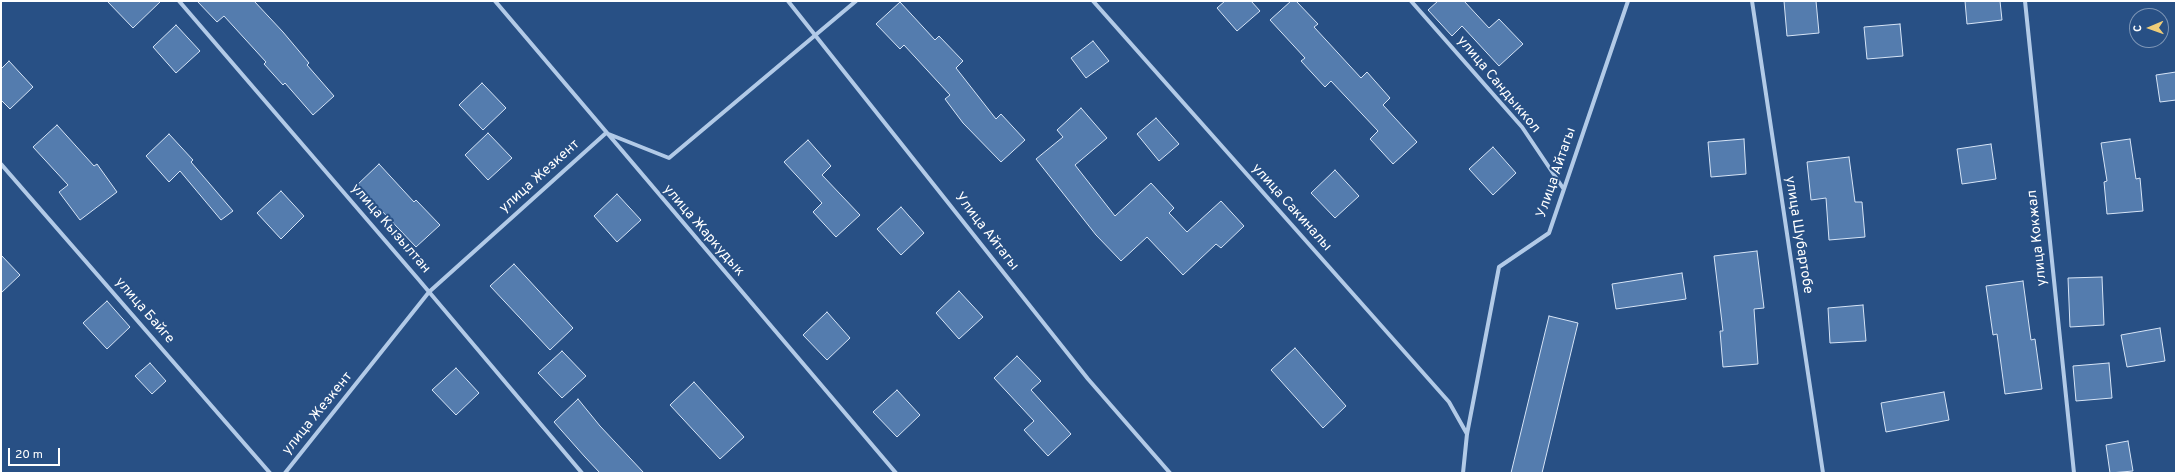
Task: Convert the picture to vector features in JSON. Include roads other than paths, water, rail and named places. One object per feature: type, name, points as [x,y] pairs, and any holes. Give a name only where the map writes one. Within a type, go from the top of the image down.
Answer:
[{"type":"street","name":"улица Кызылтан","points":[[179,1],[430,292],[582,473]]},
{"type":"street","name":"улица Жаркудык","points":[[496,1],[606,133],[896,473]]},
{"type":"street","name":"Улица Айтагы","points":[[788,1],[1088,379],[1170,473]]},
{"type":"street","points":[[606,133],[669,158],[856,1]]},
{"type":"street","name":"улица Сакиналы","points":[[1093,1],[1449,402],[1467,434]]},
{"type":"street","name":"улица Сандыккол","points":[[1411,1],[1522,127],[1564,188]]},
{"type":"street","name":"Улица Айтагы","points":[[1463,473],[1467,434],[1499,267],[1549,233],[1628,1]]},
{"type":"street","name":"улица Шубартобе","points":[[1752,1],[1823,473]]},
{"type":"street","name":"улица Кокжал","points":[[2025,1],[2074,473]]},
{"type":"street","name":"улица Жезкент","points":[[285,473],[430,292],[606,133]]},
{"type":"street","name":"улица Байге","points":[[1,164],[270,473]]}]
